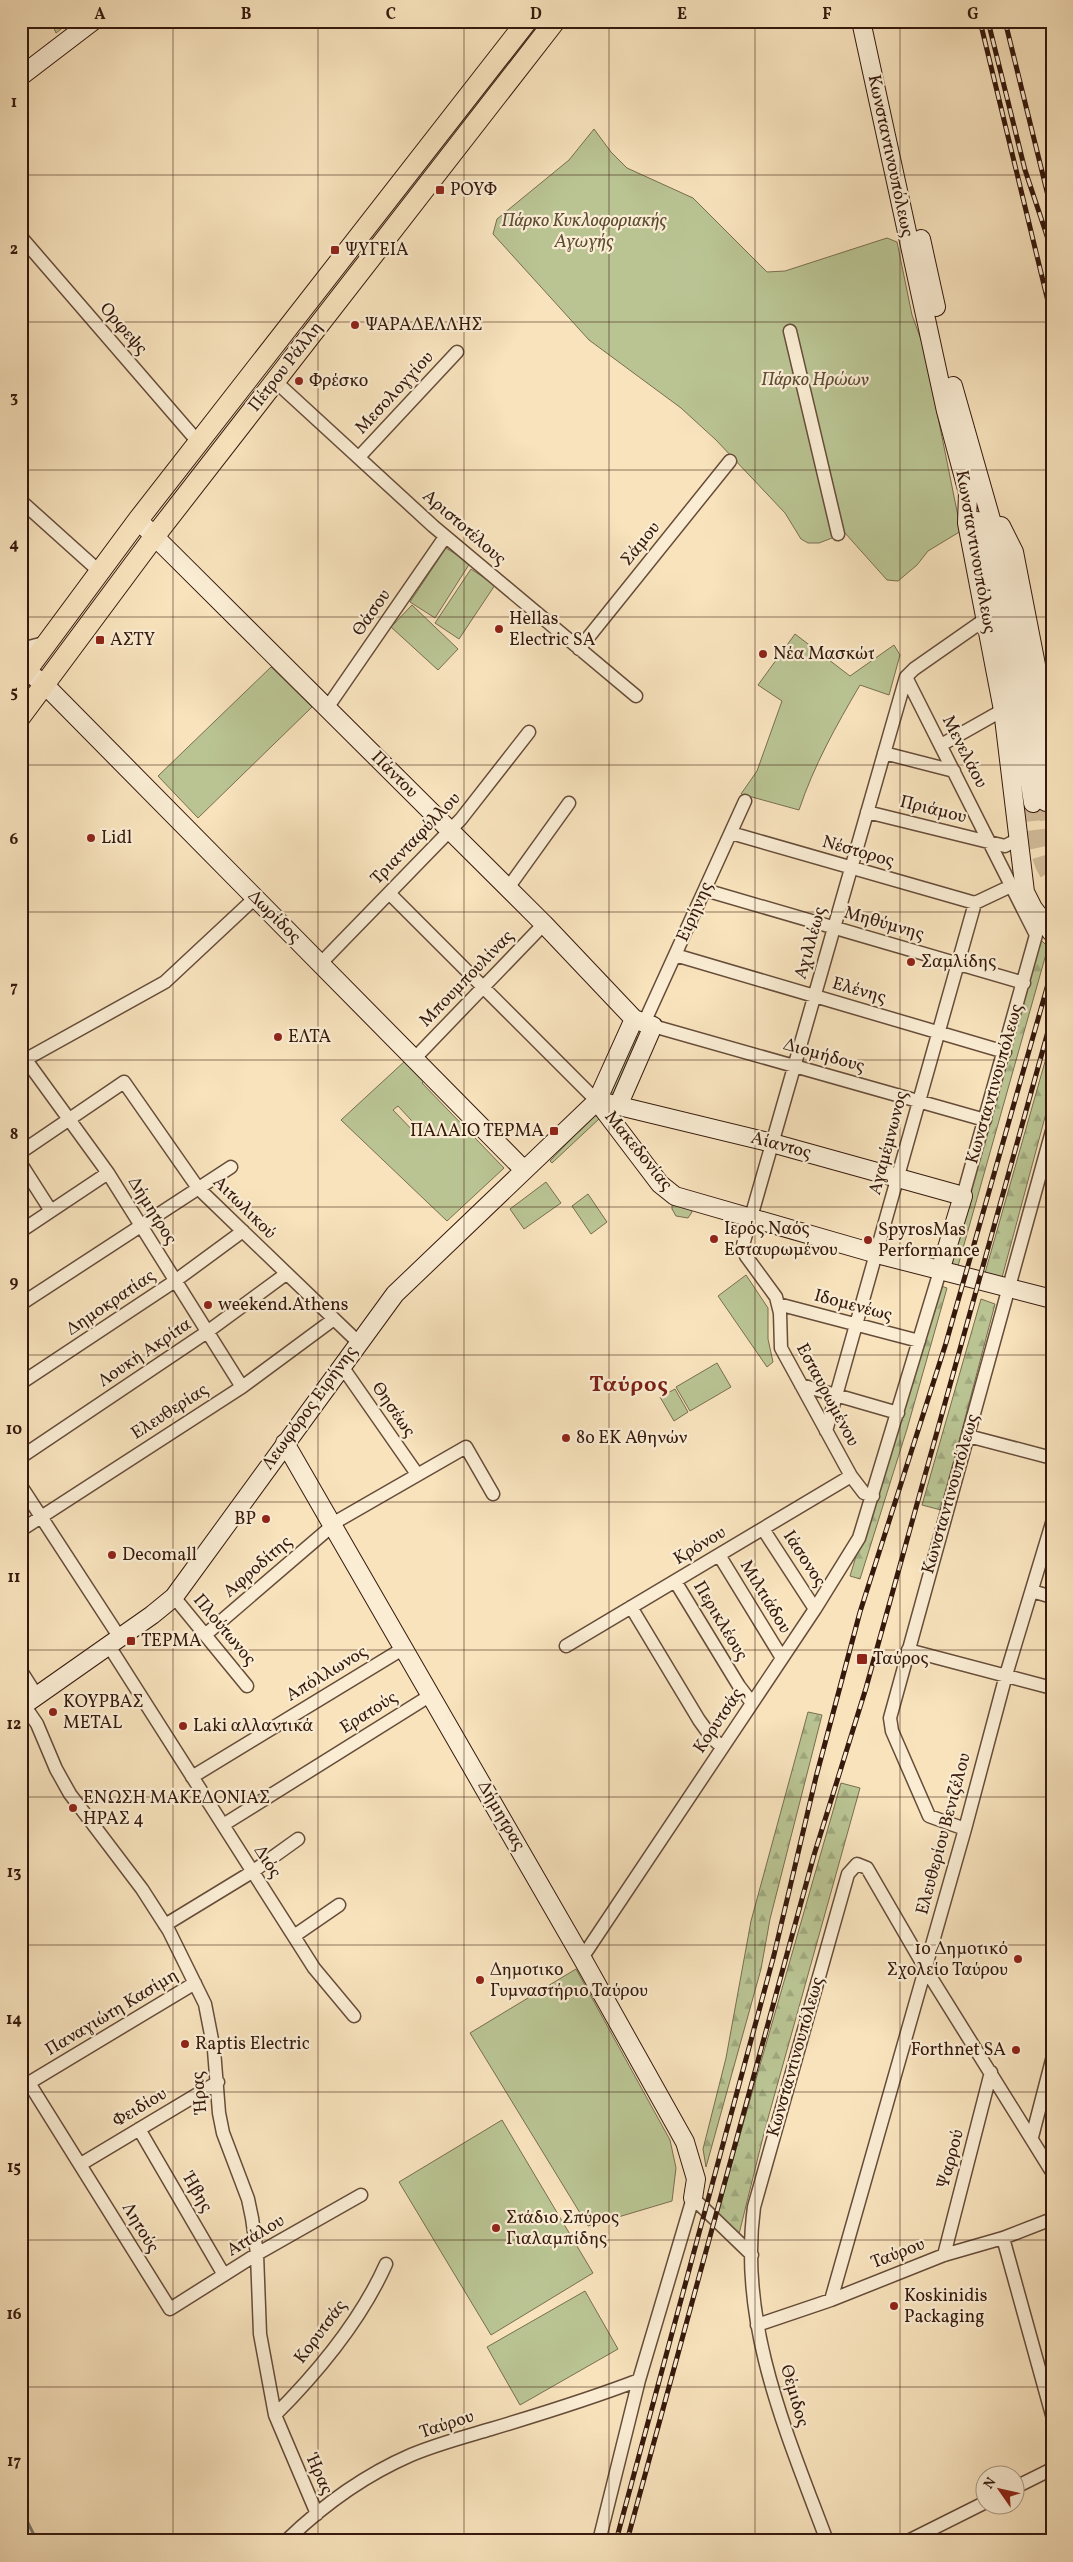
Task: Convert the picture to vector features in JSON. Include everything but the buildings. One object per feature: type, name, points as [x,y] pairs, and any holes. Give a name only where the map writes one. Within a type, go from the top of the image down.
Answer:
[{"type":"main road","name":"Πέτρου Ράλλη","points":[[23,672],[48,642],[138,520],[527,21]]},
{"type":"main road","name":"Πέτρου Ράλλη","points":[[21,716],[154,537],[555,21]]},
{"type":"street","points":[[21,76],[93,21]]},
{"type":"street","name":"Κωνσταντινουπόλεως","points":[[860,21],[946,411],[975,490]]},
{"type":"street","name":"Κωνσταντινουπόλεως","points":[[873,21],[975,490],[967,523],[1003,710],[1011,761],[1025,892],[1043,932],[1036,939],[963,1196],[873,1496]]},
{"type":"street","name":"Ορφεψς","points":[[21,237],[199,443]]},
{"type":"street","points":[[790,331],[838,534]]},
{"type":"street","name":"Μεσολογγίου","points":[[359,457],[457,352]]},
{"type":"street","name":"Αριστοτέλους","points":[[275,381],[445,537],[636,696]]},
{"type":"street","name":"Σάμου","points":[[580,649],[730,461]]},
{"type":"street","points":[[975,490],[1014,552],[1052,747]]},
{"type":"street","points":[[975,490],[1004,565],[1028,686],[1040,802]]},
{"type":"street","points":[[21,501],[100,572]]},
{"type":"street","name":"Πάντου","points":[[138,520],[644,1023]]},
{"type":"street","name":"Θάσου","points":[[327,708],[445,537]]},
{"type":"street","points":[[906,677],[914,669],[986,618]]},
{"type":"street","points":[[21,650],[48,642]]},
{"type":"street","name":"Δωρίδος","points":[[23,672],[45,685],[524,1170]]},
{"type":"street","name":"Μενελάου","points":[[906,677],[1011,886],[1043,932]]},
{"type":"street","name":"Αχιλλέως","points":[[750,1218],[906,677]]},
{"type":"street","points":[[941,745],[1003,710]]},
{"type":"street","name":"Τριανταφύλλου","points":[[320,964],[472,806],[529,732]]},
{"type":"street","points":[[884,753],[954,771]]},
{"type":"street","name":"Ειρήνης","points":[[597,1101],[644,1023],[745,801]]},
{"type":"street","points":[[508,888],[569,803]]},
{"type":"street","name":"Πριάμου","points":[[867,812],[989,842]]},
{"type":"street","name":"Νέστορος","points":[[731,833],[975,903]]},
{"type":"street","points":[[989,842],[1006,846],[1018,839]]},
{"type":"street","points":[[975,903],[1011,886]]},
{"type":"street","name":"Μηθύμνης","points":[[705,890],[1024,983]]},
{"type":"street","name":"Μακεδονίας","points":[[389,893],[597,1101],[666,1190],[688,1201],[940,1271],[1052,1299]]},
{"type":"street","points":[[23,1061],[165,982],[255,898]]},
{"type":"street","name":"Αγαμέμνωνος","points":[[826,1431],[975,903]]},
{"type":"street","name":"Μπουμπουλίνας","points":[[414,1059],[544,924]]},
{"type":"street","name":"Ελένης","points":[[675,955],[1004,1052]]},
{"type":"street","name":"Ειρήνης","points":[[618,1106],[644,1023]]},
{"type":"street","name":"Διομήδους","points":[[644,1023],[985,1120]]},
{"type":"street","name":"Δήμητρος","points":[[23,1061],[69,1119],[108,1173],[242,1386]]},
{"type":"street","name":"Αιτωλικού","points":[[69,1119],[124,1082],[198,1188],[358,1342]]},
{"type":"street","name":"Αίαντος","points":[[597,1101],[772,1143],[963,1196]]},
{"type":"street","name":"Λεωφόρος Ειρήνης","points":[[27,1703],[115,1642],[174,1597],[358,1342],[400,1288],[597,1101]]},
{"type":"street","points":[[21,1152],[69,1119]]},
{"type":"street","name":"Κωνσταντινουπόλεως","points":[[965,1829],[929,1816],[892,1731],[890,1718],[1051,1138]]},
{"type":"street","points":[[21,1164],[51,1211]]},
{"type":"street","points":[[21,1304],[231,1167]]},
{"type":"street","points":[[21,1231],[108,1173]]},
{"type":"street","name":"Εσταυρωμένου","points":[[750,1218],[745,1233],[744,1251],[778,1304],[781,1348],[851,1476],[864,1492],[873,1496]]},
{"type":"street","name":"Δημοκρατίας","points":[[21,1383],[175,1281],[243,1231]]},
{"type":"street","name":"Λουκή Ακρίτα","points":[[21,1457],[207,1332],[286,1274]]},
{"type":"street","name":"Ιδομενέως","points":[[778,1304],[919,1341]]},
{"type":"street","name":"Ελευθερίας","points":[[21,1530],[242,1386],[334,1319]]},
{"type":"street","name":"Θησέως","points":[[341,1366],[417,1474]]},
{"type":"street","points":[[802,1385],[898,1413]]},
{"type":"street","points":[[968,1436],[1052,1458]]},
{"type":"street","name":"Δήμητρας","points":[[285,1443],[582,1958],[684,2142],[696,2179],[692,2198]]},
{"type":"street","name":"Αφροδίτης","points":[[205,1635],[333,1526],[359,1508],[466,1447],[493,1494]]},
{"type":"street","name":"Κρόνου","points":[[566,1646],[851,1476]]},
{"type":"street","name":"Διός","points":[[21,1486],[222,1825],[314,1968],[354,2016]]},
{"type":"street","name":"Κορυτσάς","points":[[582,1958],[815,1609],[859,1538],[873,1496]]},
{"type":"street","name":"Ελευθερίου Βενιζέλου","points":[[831,2300],[965,1829],[1006,1675],[1052,1523]]},
{"type":"street","name":"Ιάσονος","points":[[763,1529],[815,1609]]},
{"type":"street","name":"Μιλτιάδου","points":[[719,1555],[782,1658]]},
{"type":"street","name":"Περικλέους","points":[[675,1581],[739,1686],[752,1703]]},
{"type":"street","points":[[1032,1591],[1052,1597]]},
{"type":"street","name":"Πλούτωνος","points":[[174,1597],[247,1686]]},
{"type":"street","points":[[631,1607],[698,1720],[722,1748]]},
{"type":"street","name":"Απόλλωνος","points":[[192,1777],[404,1648]]},
{"type":"street","points":[[908,1650],[1052,1688]]},
{"type":"street","name":"Ήρας","points":[[21,1671],[27,1703],[56,1769],[70,1794],[142,1889],[165,1925],[195,1983],[211,2024],[222,2132],[248,2199],[257,2254],[260,2334],[275,2415],[317,2514]]},
{"type":"street","name":"Ερατούς","points":[[222,1825],[431,1695]]},
{"type":"street","points":[[165,1925],[252,1872],[298,1839]]},
{"type":"street","name":"Κωνσταντινουπόλεως","points":[[752,2255],[754,2207],[848,1874],[857,1864],[867,1868],[925,1968]]},
{"type":"street","points":[[294,1936],[339,1905]]},
{"type":"street","points":[[925,1968],[1032,2137],[1052,2172]]},
{"type":"street","name":"Παναγιώτη Κασίμη","points":[[25,2085],[195,1983]]},
{"type":"street","points":[[1032,2137],[1052,2060]]},
{"type":"street","name":"Ψαρρού","points":[[944,2255],[991,2072]]},
{"type":"street","name":"Φειδίου","points":[[81,2164],[218,2082]]},
{"type":"street","name":"Λητούς","points":[[25,2085],[81,2164],[170,2308]]},
{"type":"street","name":"Ήβης","points":[[139,2129],[224,2275]]},
{"type":"street","name":"Αττάλου","points":[[170,2308],[257,2254],[361,2195]]},
{"type":"street","points":[[599,2541],[639,2380],[692,2198],[752,2255]]},
{"type":"street","name":"Ταύρου","points":[[757,2325],[831,2300],[944,2255],[1003,2238],[1052,2219]]},
{"type":"street","points":[[1003,2238],[1052,2415]]},
{"type":"street","name":"Θέμιδος","points":[[752,2255],[757,2325],[782,2422],[827,2541]]},
{"type":"street","name":"Κορυτσάς","points":[[275,2415],[335,2346],[378,2283],[386,2264]]},
{"type":"street","name":"Ταύρου","points":[[286,2541],[317,2514],[384,2469],[427,2449],[585,2400],[639,2380]]},
{"type":"street","points":[[1026,2482],[1052,2469]]},
{"type":"street","points":[[908,2541],[976,2507]]},
{"type":"street","points":[[21,2534],[25,2541]]},
{"type":"green space","points":[[51,21],[71,21],[56,33]]},
{"type":"green space","name":"Πάρκο Ηρώων","points":[[594,129],[611,152],[627,168],[693,198],[767,272],[785,271],[887,238],[897,242],[912,315],[924,348],[961,531],[928,551],[917,565],[898,581],[887,580],[845,533],[819,543],[808,543],[801,539],[785,513],[716,440],[681,408],[589,340],[493,234],[497,219],[569,160]]},
{"type":"green space","points":[[446,548],[470,563],[435,618],[410,602]]},
{"type":"green space","points":[[471,569],[495,585],[459,639],[435,623]]},
{"type":"green space","points":[[412,605],[458,649],[438,670],[391,627]]},
{"type":"green space","points":[[795,634],[850,676],[894,645],[900,655],[889,695],[860,685],[819,761],[799,810],[741,794],[757,771],[782,701],[758,685]]},
{"type":"green space","points":[[271,667],[312,707],[198,818],[158,776]]},
{"type":"green space","points":[[1041,940],[1048,947],[956,1273],[942,1270],[1038,942]]},
{"type":"green space","points":[[634,1036],[640,1039],[614,1094],[609,1091]]},
{"type":"green space","points":[[1052,1037],[1052,1091],[1000,1285],[983,1280]]},
{"type":"green space","points":[[405,1061],[424,1081],[422,1083],[504,1168],[447,1221],[341,1120]],"holes":[[[398,1106],[424,1134],[420,1138],[393,1110]]]},
{"type":"green space","points":[[594,1115],[600,1118],[552,1163],[550,1161]]},
{"type":"green space","points":[[546,1182],[561,1203],[524,1229],[510,1209]]},
{"type":"green space","points":[[588,1194],[607,1222],[591,1234],[572,1206]]},
{"type":"green space","points":[[672,1205],[691,1209],[692,1212],[688,1218],[676,1216]]},
{"type":"green space","points":[[746,1275],[768,1308],[768,1339],[773,1362],[767,1367],[718,1296]]},
{"type":"green space","points":[[938,1285],[947,1288],[907,1429],[860,1579],[850,1576]]},
{"type":"green space","points":[[981,1299],[995,1304],[941,1510],[922,1505]]},
{"type":"green space","points":[[717,1363],[731,1387],[690,1411],[676,1387]]},
{"type":"green space","points":[[675,1389],[688,1412],[674,1421],[660,1397]]},
{"type":"green space","points":[[808,1712],[822,1715],[770,1919],[761,1969],[706,2167],[703,2149],[726,2058],[751,1921]]},
{"type":"green space","points":[[841,1783],[860,1788],[765,2129],[739,2234],[717,2215]]},
{"type":"green space","points":[[576,1969],[670,2140],[676,2168],[672,2201],[588,2226],[470,2033]]},
{"type":"green space","name":"Στάδιο Σπύρος Γιαλαμπίδης","points":[[502,2120],[593,2273],[491,2335],[399,2182]]},
{"type":"green space","points":[[585,2291],[618,2349],[520,2405],[487,2347]]},
{"type":"waterway","points":[[21,2509],[37,2541]]},
{"type":"tunnel","points":[[1046,802],[1052,839]]},
{"type":"tunnel","points":[[1033,803],[1040,852],[1052,878]]},
{"type":"railway","points":[[980,21],[1052,318]]},
{"type":"railway","points":[[988,21],[1025,170],[1052,251]]},
{"type":"railway","points":[[1005,21],[1052,212]]},
{"type":"railway","points":[[616,2541],[774,1955],[816,1777],[860,1612],[946,1343],[1052,970]]},
{"type":"railway","points":[[627,2541],[814,1855],[866,1688],[1052,1017]]},
{"type":"place","name":"ΡΟΥΦ","points":[[440,190]]},
{"type":"place","name":"ΨΥΓΕΙΑ","points":[[335,250]]},
{"type":"place","name":"ΨΑΡΑΔΕΛΛΗΣ","points":[[355,325]]},
{"type":"place","name":"Φρέσκο","points":[[299,381]]},
{"type":"place","name":"Hellas Electric SA","points":[[499,629]]},
{"type":"place","name":"ΑΣΤΥ","points":[[100,640]]},
{"type":"place","name":"Νέα Μασκώτ","points":[[763,654]]},
{"type":"place","name":"Lidl","points":[[91,838]]},
{"type":"place","name":"Σαμλίδης","points":[[911,962]]},
{"type":"place","name":"ΕΛΤΑ","points":[[278,1037]]},
{"type":"place","name":"ΠΑΛΑΙΟ ΤΕΡΜΑ","points":[[554,1131]]},
{"type":"place","name":"Ιερός Ναός Εσταυρωμένου","points":[[714,1239]]},
{"type":"place","name":"SpyrosMas Performance","points":[[868,1240]]},
{"type":"place","name":"weekend.Athens","points":[[208,1305]]},
{"type":"place","name":"8ο ΕΚ Αθηνών","points":[[566,1438]]},
{"type":"place","name":"BP","points":[[266,1519]]},
{"type":"place","name":"Decomall","points":[[112,1555]]},
{"type":"place","name":"ΤΕΡΜΑ","points":[[131,1641]]},
{"type":"place","name":"Ταύρος","points":[[862,1659]]},
{"type":"place","name":"ΚΟΥΡΒΑΣ METAL","points":[[53,1712]]},
{"type":"place","name":"Laki αλλαντικά","points":[[183,1726]]},
{"type":"place","name":"ΕΝΩΣΗ ΜΑΚΕΔΟΝΙΑΣ ΗΡΑΣ 4","points":[[73,1808]]},
{"type":"place","name":"1ο Δημοτικό Σχολείο Ταύρου","points":[[1018,1959]]},
{"type":"place","name":"Δημοτικο Γυμναστήριο Ταύρου","points":[[480,1980]]},
{"type":"place","name":"Raptis Electric","points":[[185,2044]]},
{"type":"place","name":"Forthnet SA","points":[[1016,2050]]},
{"type":"place","name":"Στάδιο Σπύρος Γιαλαμπίδης","points":[[496,2228]]},
{"type":"place","name":"Koskinidis Packaging","points":[[894,2306]]},
{"type":"district","name":"Ταύρος","points":[[629,1385]]},
{"type":"park label","name":"Πάρκο Κυκλοφοριακής Αγωγής","points":[[584,231]]}]
